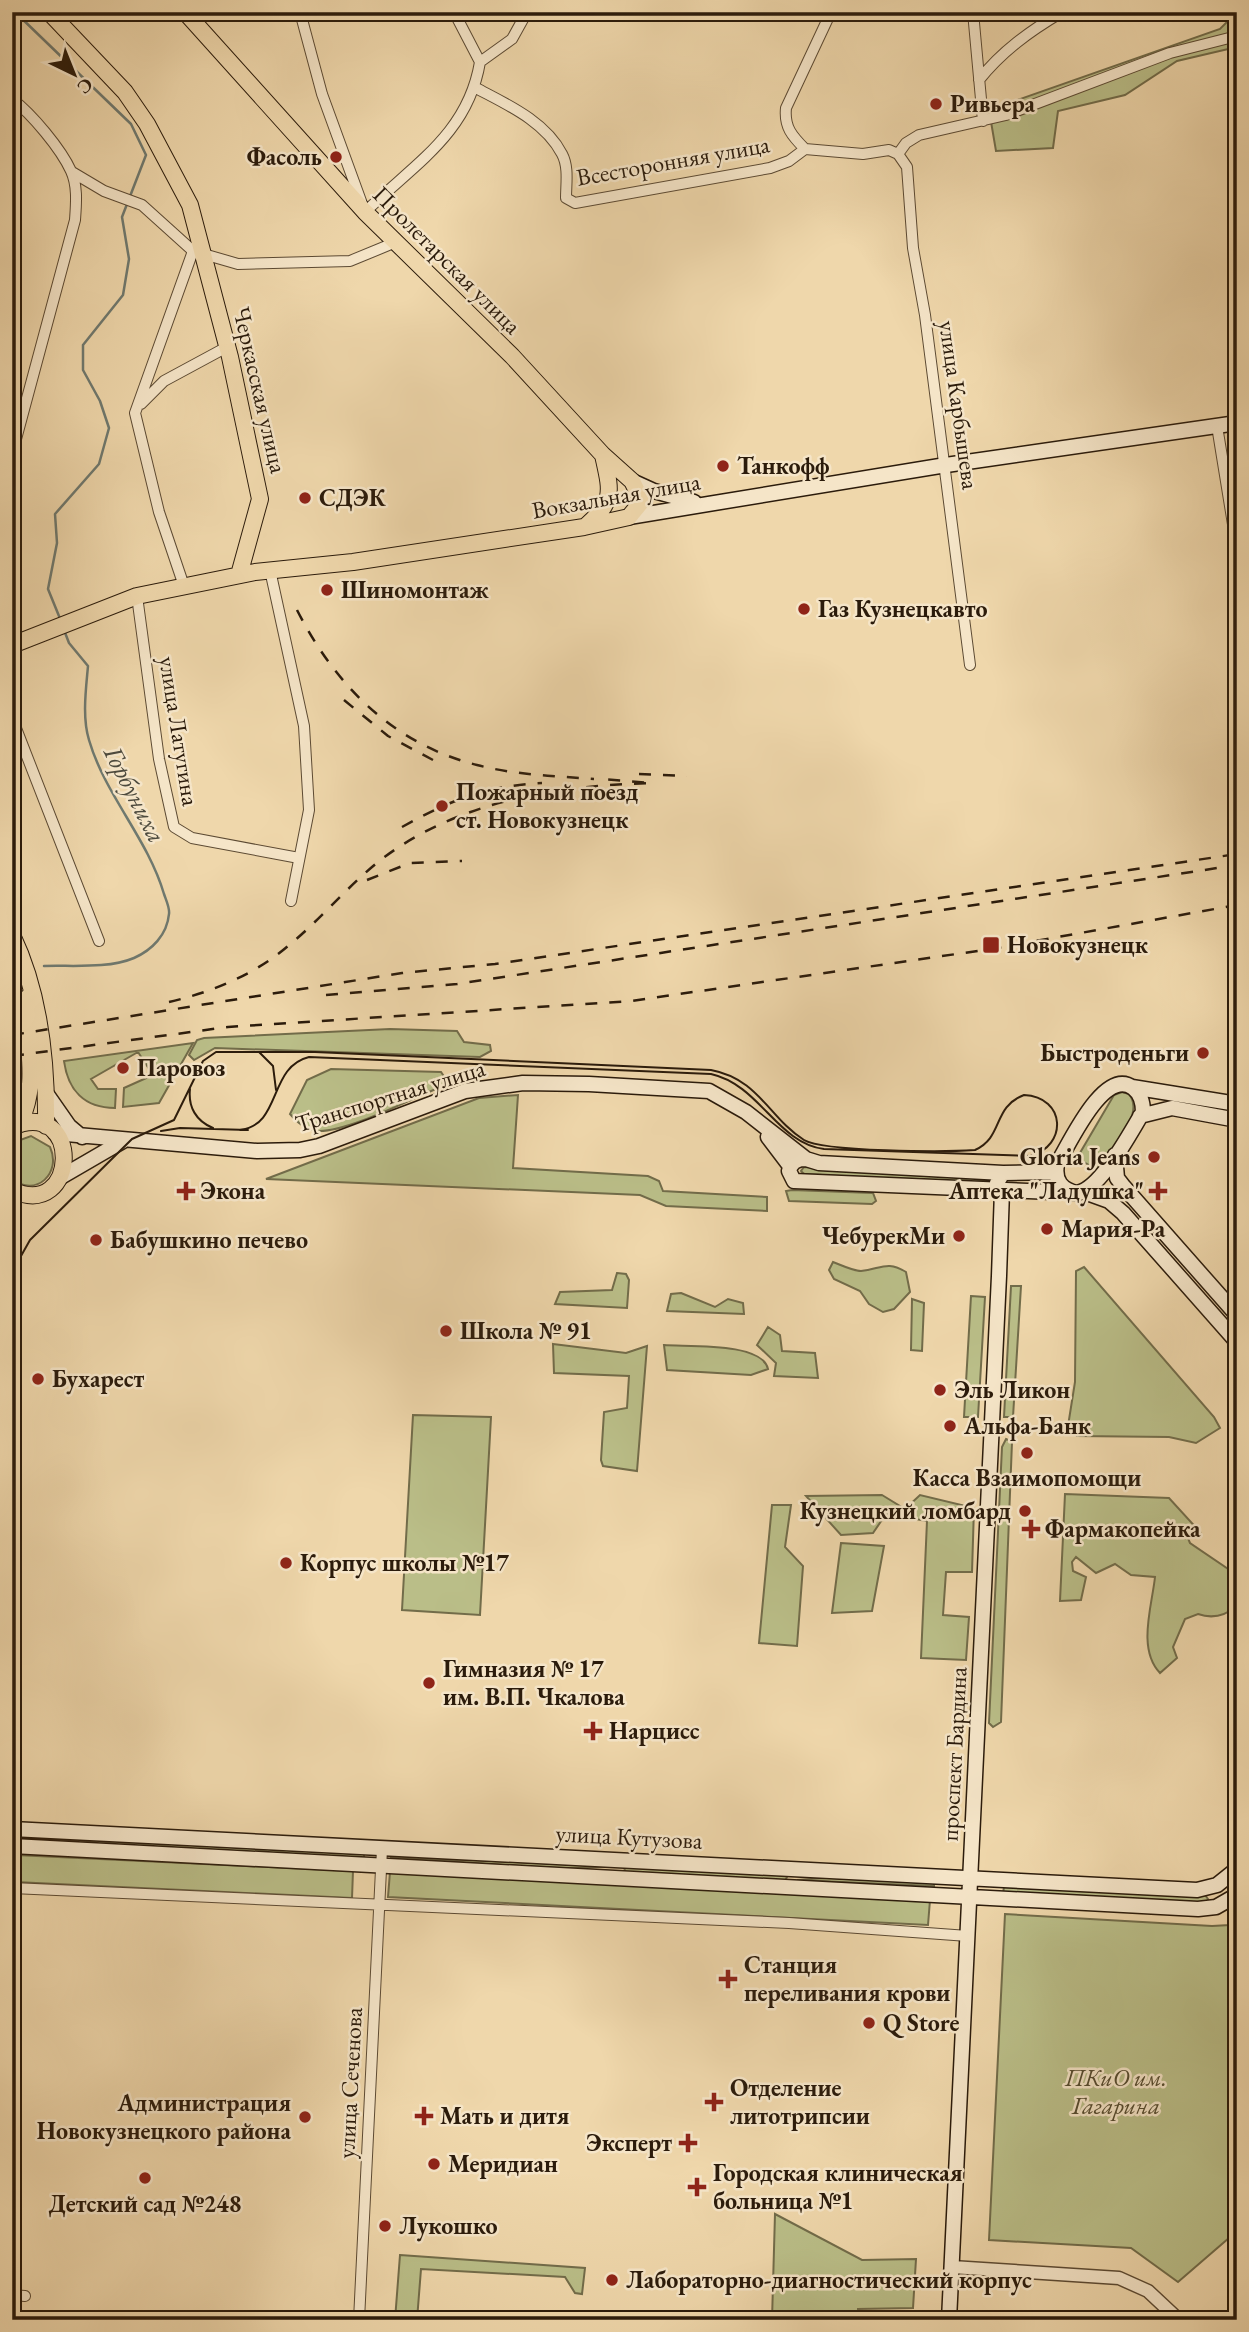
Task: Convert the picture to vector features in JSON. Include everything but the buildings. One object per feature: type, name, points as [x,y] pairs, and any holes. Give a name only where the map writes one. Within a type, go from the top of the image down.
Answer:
[{"type":"main road","name":"Черкасская улица","points":[[49,12],[98,60],[147,124],[190,205],[199,253],[227,347],[253,453],[260,499],[239,575]]},
{"type":"main road","name":"Пролетарская улица","points":[[185,12],[365,212],[512,356],[603,455],[632,481],[663,495],[702,503]]},
{"type":"main road","name":"Вокзальная улица","points":[[12,645],[137,596],[239,575],[353,562],[584,527],[702,503],[1237,423]]},
{"type":"main road","points":[[584,527],[606,508],[609,497],[603,455]]},
{"type":"main road","points":[[629,517],[642,501],[632,481]]},
{"type":"main road","points":[[14,940],[38,1015],[51,1129],[66,1154],[61,1177]]},
{"type":"main road","points":[[30,990],[27,1017],[33,1085],[30,1100],[15,1121],[51,1129]]},
{"type":"main road","name":"Транспортная улица","points":[[51,1129],[83,1138],[257,1151],[300,1150],[319,1146],[465,1091],[523,1083],[693,1088],[718,1096],[746,1112],[806,1159],[819,1163],[1055,1172]]},
{"type":"main road","points":[[1237,1104],[1121,1083],[1104,1090],[1057,1164],[1055,1172],[1060,1185],[1109,1201],[1123,1213],[1237,1342]]},
{"type":"main road","points":[[806,1159],[794,1161],[790,1172],[800,1182],[1080,1193],[1090,1188],[1140,1116],[1143,1104],[1132,1087]]},
{"type":"main road","points":[[46,1093],[69,1126],[83,1138]]},
{"type":"main road","points":[[1140,1116],[1172,1108],[1237,1120]]},
{"type":"main road","name":"Транспортная улица","points":[[746,1112],[790,1172]]},
{"type":"main road","points":[[12,1191],[30,1195],[41,1193],[61,1177],[125,1140]]},
{"type":"main road","points":[[1115,1155],[1117,1178],[1237,1315]]},
{"type":"main road","name":"проспект Бардина","points":[[949,2320],[1002,1191],[997,1183],[1003,1172]]},
{"type":"main road","name":"улица Кутузова","points":[[12,1829],[1197,1890],[1217,1885],[1237,1869]]},
{"type":"main road","name":"улица Кутузова","points":[[12,1846],[1198,1909],[1216,1907],[1237,1895]]},
{"type":"street","points":[[300,12],[322,93],[365,212],[447,135],[461,118],[476,88],[480,62],[454,12]]},
{"type":"street","points":[[480,62],[512,39],[527,12]]},
{"type":"street","points":[[805,149],[789,132],[785,121],[786,108],[789,94],[831,12]]},
{"type":"street","points":[[973,12],[983,121]]},
{"type":"street","points":[[979,80],[996,60],[1035,28],[1062,12]]},
{"type":"street","points":[[898,154],[906,143],[919,135],[1006,115],[1170,52],[1237,36]]},
{"type":"street","name":"Всесторонняя улица","points":[[476,88],[522,113],[552,141],[562,154],[566,168],[568,202],[770,168],[805,149],[863,154],[889,150],[898,154]]},
{"type":"street","points":[[12,99],[41,129],[72,172],[104,191],[124,196],[142,205],[199,253],[237,264],[350,261],[396,242]]},
{"type":"street","name":"улица Карбышева","points":[[898,154],[907,167],[913,248],[946,466],[970,665]]},
{"type":"street","points":[[12,454],[75,220],[77,197],[72,172]]},
{"type":"street","points":[[184,586],[159,512],[135,413],[199,253]]},
{"type":"street","points":[[135,413],[145,398],[164,381],[227,347]]},
{"type":"street","points":[[1217,426],[1237,549]]},
{"type":"street","points":[[270,570],[304,726],[309,810],[291,901]]},
{"type":"street","name":"улица Латугина","points":[[137,596],[159,759],[174,827],[192,838],[299,858]]},
{"type":"street","points":[[12,718],[99,941]]},
{"type":"street","name":"улица Сеченова","points":[[359,2320],[382,1849]]},
{"type":"street","points":[[12,1888],[379,1907],[789,1923],[968,1936]]},
{"type":"street","points":[[952,2267],[1119,2278],[1148,2291],[1180,2320]]},
{"type":"street","points":[[12,2295],[25,2296]]},
{"type":"green space","points":[[1237,12],[1237,47],[1177,61],[1125,95],[1058,111],[1053,148],[996,151],[989,110],[1220,29]]},
{"type":"green space","points":[[390,1029],[457,1031],[464,1042],[490,1045],[491,1051],[480,1057],[215,1048],[194,1060],[189,1055],[197,1040],[204,1038]]},
{"type":"green space","points":[[193,1043],[159,1103],[123,1107],[124,1088],[153,1075],[138,1052],[91,1079],[98,1089],[116,1089],[115,1108],[95,1105],[79,1095],[69,1081],[64,1061]]},
{"type":"green space","points":[[331,1069],[441,1072],[447,1081],[443,1086],[346,1126],[331,1130],[310,1129],[290,1114],[307,1080]]},
{"type":"green space","points":[[1122,1092],[1129,1094],[1133,1102],[1133,1112],[1125,1133],[1099,1171],[1077,1158],[1114,1095]]},
{"type":"green space","points":[[518,1095],[513,1168],[648,1176],[659,1181],[663,1191],[767,1197],[767,1211],[666,1206],[640,1195],[266,1179],[479,1098]]},
{"type":"green space","points":[[31,1136],[50,1147],[53,1157],[50,1174],[38,1184],[30,1186],[12,1179],[12,1143]]},
{"type":"green space","points":[[804,1167],[986,1176],[990,1180],[986,1184],[804,1174],[801,1171]]},
{"type":"green space","points":[[786,1191],[873,1193],[876,1201],[872,1204],[789,1201]]},
{"type":"green space","points":[[833,1262],[858,1271],[894,1266],[906,1272],[910,1292],[894,1309],[883,1312],[869,1304],[860,1291],[834,1279],[829,1270]]},
{"type":"green space","points":[[1084,1267],[1214,1417],[1220,1428],[1196,1443],[1169,1437],[1077,1436],[1068,1426],[1075,1382],[1076,1271]]},
{"type":"green space","points":[[617,1273],[626,1274],[629,1280],[627,1308],[555,1304],[560,1292],[612,1290]]},
{"type":"green space","points":[[1011,1286],[1021,1286],[1013,1417],[1004,1417]]},
{"type":"green space","points":[[681,1293],[715,1307],[728,1299],[743,1303],[744,1314],[667,1311],[671,1294]]},
{"type":"green space","points":[[971,1296],[985,1297],[978,1417],[964,1417]]},
{"type":"green space","points":[[912,1299],[924,1303],[922,1351],[911,1350]]},
{"type":"green space","points":[[768,1327],[780,1335],[782,1351],[815,1353],[818,1378],[774,1376],[776,1363],[757,1345]]},
{"type":"green space","points":[[553,1344],[626,1353],[647,1346],[637,1471],[603,1466],[601,1460],[604,1412],[627,1408],[629,1376],[554,1373]]},
{"type":"green space","points":[[664,1345],[739,1350],[763,1360],[768,1369],[751,1375],[667,1370]]},
{"type":"green space","points":[[413,1415],[491,1417],[480,1615],[402,1610]]},
{"type":"green space","points":[[1006,1439],[1012,1442],[1001,1722],[993,1727],[989,1723],[1002,1447]]},
{"type":"green space","points":[[1065,1494],[1169,1498],[1200,1532],[1187,1536],[1190,1543],[1237,1575],[1237,1606],[1218,1616],[1198,1614],[1185,1619],[1173,1647],[1177,1658],[1160,1673],[1149,1652],[1148,1640],[1155,1577],[1131,1575],[1115,1564],[1096,1573],[1076,1557],[1072,1562],[1073,1571],[1086,1577],[1081,1600],[1060,1601]]},
{"type":"green space","points":[[882,1495],[905,1509],[920,1495],[974,1508],[972,1572],[946,1572],[943,1615],[969,1617],[966,1660],[921,1658],[927,1521],[886,1514],[873,1533],[841,1535],[806,1496]]},
{"type":"green space","points":[[772,1505],[791,1505],[785,1547],[803,1566],[797,1646],[759,1643]]},
{"type":"green space","points":[[841,1543],[884,1546],[872,1611],[832,1613]]},
{"type":"green space","points":[[17,1837],[364,1853],[364,1859],[15,1840]]},
{"type":"green space","points":[[16,1855],[353,1871],[352,1898],[15,1882]]},
{"type":"green space","points":[[390,1857],[615,1866],[561,1869]]},
{"type":"green space","points":[[624,1865],[788,1875],[785,1881],[625,1872]]},
{"type":"green space","points":[[390,1872],[930,1900],[928,1925],[388,1897]]},
{"type":"green space","points":[[855,1876],[934,1880],[934,1886],[797,1880]]},
{"type":"green space","points":[[1004,1887],[1205,1895],[1208,1899],[1206,1903],[1003,1893]]},
{"type":"green space","name":"ПКиО им. Гагарина","points":[[1005,1914],[1212,1926],[1230,1925],[1237,1919],[1237,2231],[1178,2282],[1131,2248],[989,2240]]},
{"type":"green space","points":[[775,2214],[862,2260],[916,2259],[913,2308],[858,2309],[858,2320],[772,2320]]},
{"type":"green space","points":[[400,2255],[585,2268],[582,2294],[575,2293],[565,2277],[421,2269],[417,2320],[395,2320]]},
{"type":"waterway","name":"Горбуниха","points":[[15,12],[131,124],[146,155],[122,217],[129,259],[123,295],[83,345],[83,370],[100,401],[109,428],[99,464],[55,514],[57,543],[48,589],[61,621]]},
{"type":"waterway","name":"Горбуниха","points":[[44,966],[101,965],[134,958],[147,951],[162,935],[169,912],[148,854],[96,760],[86,722],[88,666],[69,643],[64,630]]},
{"type":"waterway","name":"Горбуниха","points":[[12,1048],[16,1075],[12,1080]]},
{"type":"tram line","points":[[12,1287],[21,1256],[30,1240],[132,1139],[174,1120],[203,1061],[216,1052],[315,1052],[711,1070],[727,1075],[752,1090],[781,1121],[804,1140],[859,1149],[975,1150],[990,1138],[1007,1107],[1024,1095],[1038,1098],[1048,1104],[1057,1122],[1051,1143],[1030,1156],[824,1149],[808,1145],[793,1136],[743,1090],[728,1080],[711,1074],[309,1057],[296,1063],[287,1072],[263,1118],[253,1126],[240,1130]]},
{"type":"tram line","points":[[259,1052],[273,1066],[276,1090]]},
{"type":"tram line","points":[[190,1089],[190,1102],[194,1113],[213,1128]]},
{"type":"tram line","points":[[161,1131],[180,1128],[248,1130]]},
{"type":"tram line","points":[[12,1379],[19,1278]]},
{"type":"railway","points":[[297,610],[329,663],[349,686],[393,727],[419,742],[447,755],[491,768],[535,775],[594,779]]},
{"type":"railway","points":[[344,700],[388,736],[433,760]]},
{"type":"railway","points":[[639,774],[687,776]]},
{"type":"railway","points":[[169,1002],[217,988],[261,966],[300,936],[378,862],[408,841],[440,824],[473,811],[543,793],[651,783],[601,779]]},
{"type":"railway","points":[[402,827],[469,796],[503,787],[542,783]]},
{"type":"railway","points":[[12,1035],[402,973],[495,964],[1237,854]]},
{"type":"railway","points":[[367,880],[410,863],[462,861]]},
{"type":"railway","points":[[326,995],[457,984],[1237,865]]},
{"type":"railway","points":[[12,1056],[228,1027],[631,1001],[991,949],[1237,905]]},
{"type":"place","name":"Ривьера","points":[[936,104]]},
{"type":"place","name":"Фасоль","points":[[336,157]]},
{"type":"place","name":"Танкофф","points":[[723,466]]},
{"type":"place","name":"СДЭК","points":[[305,498]]},
{"type":"place","name":"Шиномонтаж","points":[[327,590]]},
{"type":"place","name":"Газ Кузнецкавто","points":[[804,609]]},
{"type":"place","name":"Пожарный поезд ст. Новокузнецк","points":[[442,806]]},
{"type":"place","name":"Новокузнецк","points":[[991,945]]},
{"type":"place","name":"Быстроденьги","points":[[1203,1053]]},
{"type":"place","name":"Паровоз","points":[[123,1068]]},
{"type":"place","name":"Gloria Jeans","points":[[1154,1157]]},
{"type":"place","name":"Экона","points":[[186,1191]]},
{"type":"place","name":"Аптека \"Ладушка\"","points":[[1158,1191]]},
{"type":"place","name":"Мария-Ра","points":[[1047,1229]]},
{"type":"place","name":"ЧебурекМи","points":[[959,1236]]},
{"type":"place","name":"Бабушкино печево","points":[[96,1240]]},
{"type":"place","name":"Школа № 91","points":[[446,1331]]},
{"type":"place","name":"Бухарест","points":[[38,1379]]},
{"type":"place","name":"Эль Ликон","points":[[940,1390]]},
{"type":"place","name":"Альфа-Банк","points":[[950,1426]]},
{"type":"place","name":"Касса Взаимопомощи","points":[[1027,1453]]},
{"type":"place","name":"Кузнецкий ломбард","points":[[1025,1511]]},
{"type":"place","name":"Фармакопейка","points":[[1031,1529]]},
{"type":"place","name":"Корпус школы №17","points":[[286,1563]]},
{"type":"place","name":"Гимназия № 17 им. В.П. Чкалова","points":[[429,1683]]},
{"type":"place","name":"Нарцисс","points":[[593,1731]]},
{"type":"place","name":"Станция переливания крови","points":[[728,1979]]},
{"type":"place","name":"Q Store","points":[[869,2023]]},
{"type":"place","name":"Отделение литотрипсии","points":[[714,2102]]},
{"type":"place","name":"Мать и дитя","points":[[424,2116]]},
{"type":"place","name":"Администрация Новокузнецкого района","points":[[305,2117]]},
{"type":"place","name":"Эксперт","points":[[688,2143]]},
{"type":"place","name":"Меридиан","points":[[434,2164]]},
{"type":"place","name":"Детский сад №248","points":[[145,2178]]},
{"type":"place","name":"Городская клиническая больница №1","points":[[697,2187]]},
{"type":"place","name":"Лукошко","points":[[385,2226]]},
{"type":"place","name":"Лабораторно-диагностический корпус","points":[[612,2280]]}]
